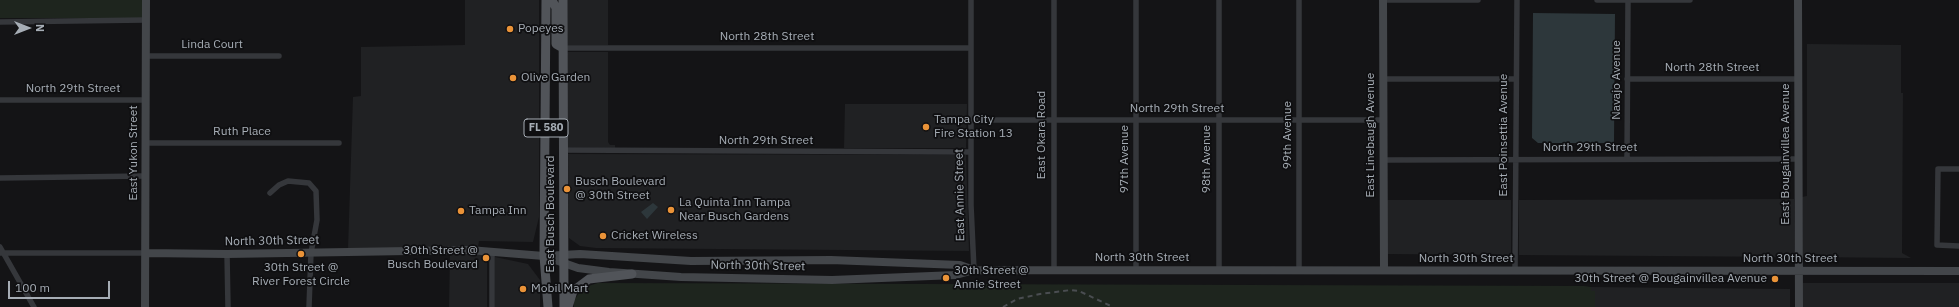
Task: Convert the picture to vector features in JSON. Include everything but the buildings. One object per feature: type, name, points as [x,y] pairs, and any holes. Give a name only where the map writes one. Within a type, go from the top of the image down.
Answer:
[{"type":"main road","name":"East Yukon Street","points":[[145,307],[146,0]]},
{"type":"main road","name":"East Busch Boulevard","points":[[546,0],[544,256],[548,307]]},
{"type":"main road","points":[[552,0],[556,8],[556,44],[563,48]]},
{"type":"main road","name":"East Busch Boulevard","points":[[563,0],[562,150],[564,307]]},
{"type":"main road","name":"East Linebaugh Avenue","points":[[1383,0],[1384,270]]},
{"type":"main road","name":"East Bougainvillea Avenue","points":[[1798,0],[1797,159],[1799,307]]},
{"type":"main road","name":"North 30th Street","points":[[146,253],[227,254],[469,250],[544,256],[563,254],[691,260],[839,260],[960,265],[974,270]]},
{"type":"main road","name":"North 30th Street","points":[[544,256],[578,268],[632,274],[681,277],[832,280],[956,275],[974,270],[1959,271]]},
{"type":"main road","points":[[568,307],[573,291],[589,279],[632,274]]},
{"type":"street","name":"East Annie Street","points":[[971,0],[970,152],[974,270]]},
{"type":"street","name":"East Okara Road","points":[[1054,0],[1054,270]]},
{"type":"street","name":"97th Avenue","points":[[1136,0],[1136,270]]},
{"type":"street","name":"98th Avenue","points":[[1219,0],[1219,270]]},
{"type":"street","name":"99th Avenue","points":[[1299,0],[1299,270]]},
{"type":"street","points":[[1383,0],[1478,0]]},
{"type":"street","name":"East Poinsettia Avenue","points":[[1515,271],[1515,79],[1517,0]]},
{"type":"street","points":[[1597,0],[1690,0]]},
{"type":"street","name":"Navajo Avenue","points":[[1627,159],[1628,1]]},
{"type":"street","points":[[0,22],[145,20]]},
{"type":"street","name":"North 28th Street","points":[[563,48],[971,48]]},
{"type":"street","name":"Linda Court","points":[[146,56],[279,56]]},
{"type":"street","points":[[1383,79],[1515,79]]},
{"type":"street","name":"North 28th Street","points":[[1627,79],[1797,79]]},
{"type":"street","name":"North 29th Street","points":[[0,100],[146,100]]},
{"type":"street","name":"North 29th Street","points":[[971,120],[1383,120]]},
{"type":"street","name":"Ruth Place","points":[[146,143],[339,143]]},
{"type":"street","name":"North 29th Street","points":[[562,150],[970,152]]},
{"type":"street","name":"North 29th Street","points":[[1384,160],[1797,159]]},
{"type":"street","points":[[1959,169],[1938,169],[1937,245],[1959,246]]},
{"type":"street","points":[[0,178],[145,176]]},
{"type":"street","points":[[270,193],[278,185],[288,181],[309,183],[316,191],[316,220],[311,253],[310,307]]},
{"type":"street","points":[[0,247],[2,253],[34,307]]},
{"type":"street","points":[[492,252],[492,307]]},
{"type":"street","name":"North 30th Street","points":[[2,253],[146,253]]},
{"type":"street","points":[[227,254],[228,307]]},
{"type":"shaded area","points":[[0,0],[143,0],[143,18],[0,18]]},
{"type":"shaded area","points":[[465,0],[539,0],[539,217],[533,242],[479,241],[478,247],[348,249],[353,97],[361,96],[361,47],[465,45]]},
{"type":"shaded area","points":[[567,0],[608,0],[608,45],[567,45]]},
{"type":"shaded area","points":[[1533,13],[1615,14],[1614,143],[1538,143],[1532,138]]},
{"type":"shaded area","points":[[1807,44],[1901,45],[1901,93],[1903,93],[1902,253],[1911,258],[1803,257],[1802,197],[1807,196]]},
{"type":"shaded area","points":[[567,52],[608,52],[608,142],[610,145],[615,145],[615,148],[568,147]]},
{"type":"shaded area","points":[[845,104],[967,104],[966,148],[844,148]]},
{"type":"shaded area","points":[[568,154],[966,155],[969,251],[596,248],[580,246],[569,238]]},
{"type":"shaded area","points":[[1794,199],[1795,257],[1519,255],[1519,200]]},
{"type":"shaded area","points":[[1387,200],[1511,200],[1511,255],[1387,254]]},
{"type":"shaded area","points":[[653,203],[658,207],[647,219],[641,212]]},
{"type":"shaded area","points":[[450,254],[487,255],[487,307],[449,307]]},
{"type":"shaded area","points":[[495,257],[528,264],[540,280],[540,307],[495,307]]},
{"type":"shaded area","points":[[598,283],[1584,286],[1591,287],[1591,291],[1595,291],[1595,307],[574,307],[574,301],[582,288]]},
{"type":"shaded area","points":[[1803,283],[1959,283],[1959,307],[1803,307]]},
{"type":"shaded area","points":[[1591,287],[1790,289],[1790,307],[1591,307]]},
{"type":"railway","points":[[1003,307],[1017,299],[1071,290],[1079,291],[1113,307]]},
{"type":"place","name":"Popeyes","points":[[510,29]]},
{"type":"place","name":"Olive Garden","points":[[513,78]]},
{"type":"place","name":"Tampa City Fire Station 13","points":[[926,127]]},
{"type":"place","name":"Busch Boulevard @ 30th Street","points":[[567,189]]},
{"type":"place","name":"La Quinta Inn Tampa Near Busch Gardens","points":[[671,210]]},
{"type":"place","name":"Tampa Inn","points":[[461,211]]},
{"type":"place","name":"Cricket Wireless","points":[[603,236]]},
{"type":"place","name":"30th Street @ River Forest Circle","points":[[301,254]]},
{"type":"place","name":"30th Street @ Busch Boulevard","points":[[486,258]]},
{"type":"place","name":"30th Street @ Annie Street","points":[[946,278]]},
{"type":"place","name":"30th Street @ Bougainvillea Avenue","points":[[1775,279]]},
{"type":"place","name":"Mobil Mart","points":[[523,289]]}]
